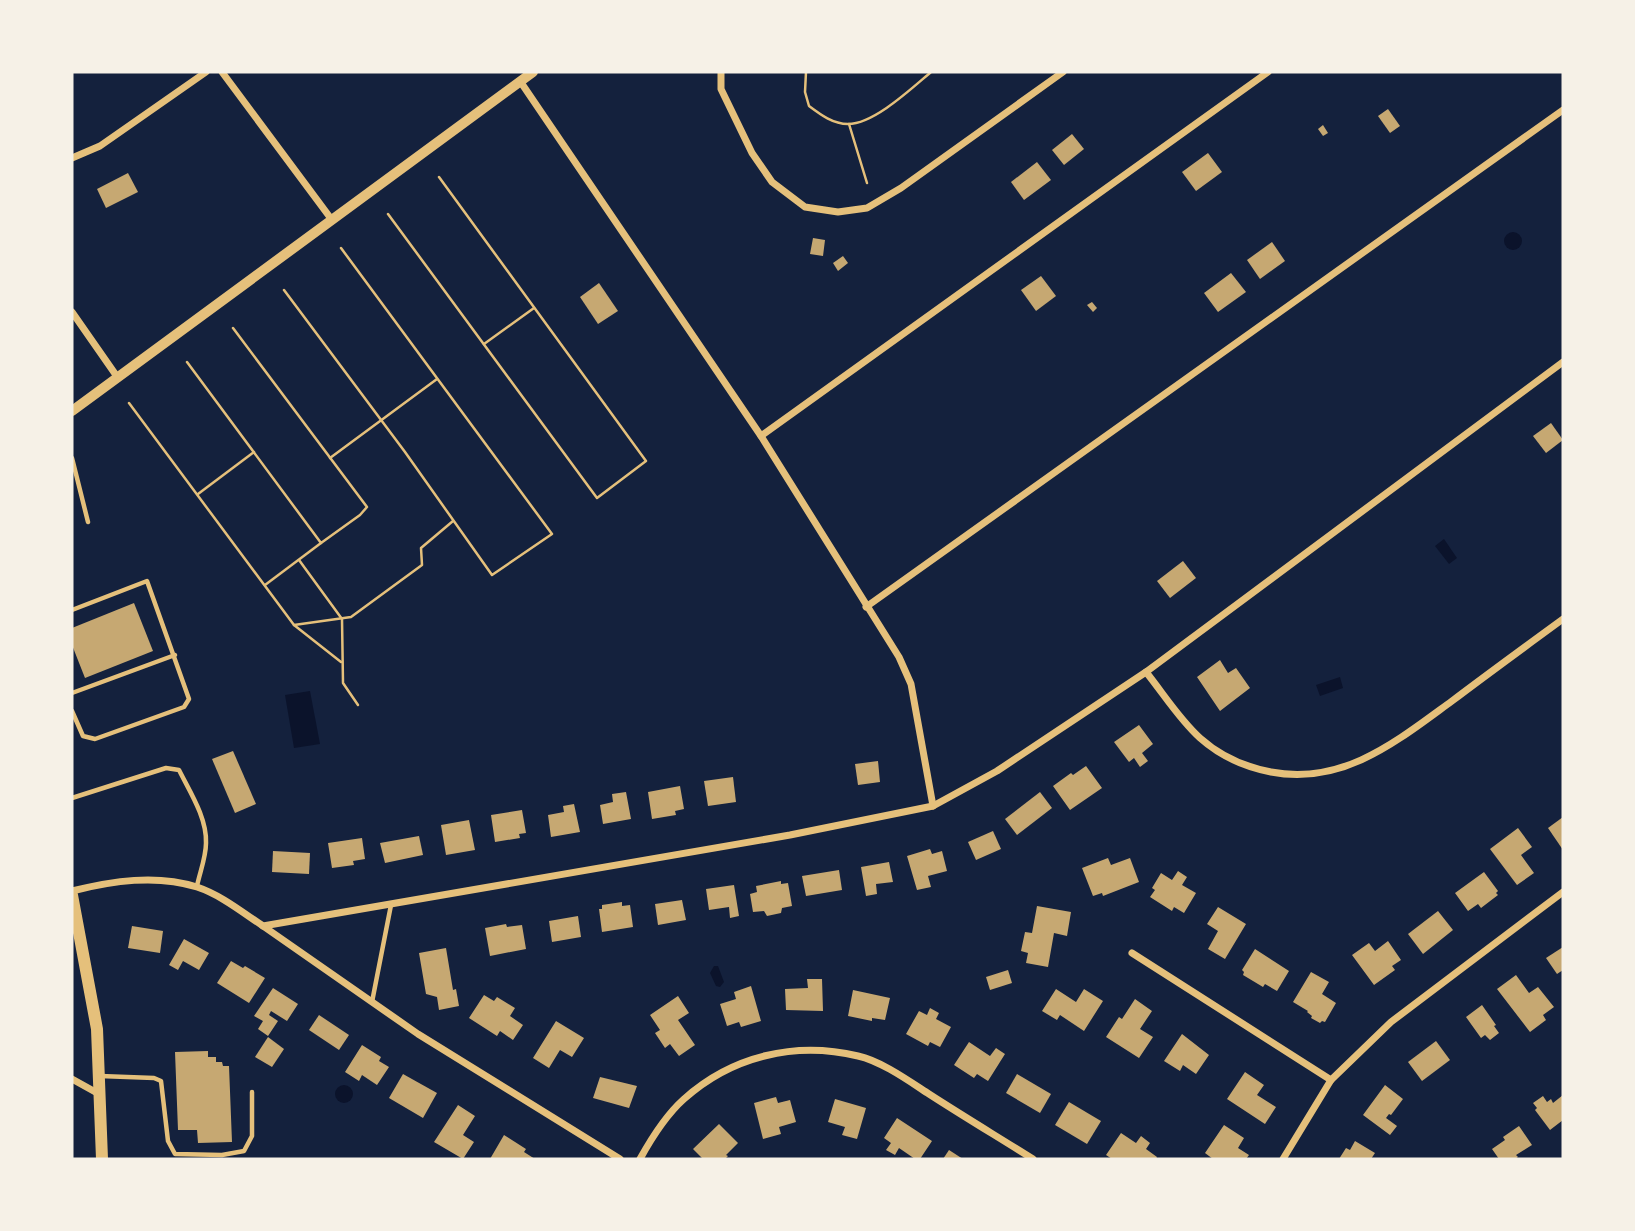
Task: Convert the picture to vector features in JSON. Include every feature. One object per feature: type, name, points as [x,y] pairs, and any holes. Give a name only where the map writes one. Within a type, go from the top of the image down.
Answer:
[{"type":"main road","points":[[72,893],[77,949],[97,1029],[102,1159]]},
{"type":"street","points":[[72,158],[100,146],[206,72]]},
{"type":"street","points":[[222,72],[332,220]]},
{"type":"street","points":[[72,411],[533,72]]},
{"type":"street","points":[[721,72],[721,89],[752,153],[772,182],[805,207],[838,212],[867,208],[901,188],[1063,72]]},
{"type":"street","points":[[761,436],[1268,72]]},
{"type":"street","points":[[520,81],[761,436],[899,657],[911,684],[933,806]]},
{"type":"street","points":[[866,607],[1563,110]]},
{"type":"street","points":[[72,312],[118,377]]},
{"type":"street","points":[[263,926],[790,835],[933,806],[997,771],[1146,672],[1563,362]]},
{"type":"street","points":[[1146,672],[1199,737],[1219,752],[1257,769],[1302,775],[1325,773],[1357,763],[1395,742],[1563,619]]},
{"type":"street","points":[[72,893],[104,883],[131,880],[196,887],[222,899],[418,1034],[620,1159]]},
{"type":"street","points":[[1283,1159],[1331,1080],[1391,1022],[1563,892]]},
{"type":"street","points":[[1132,953],[1331,1080]]},
{"type":"street","points":[[640,1159],[651,1140],[683,1100],[720,1073],[753,1057],[815,1051],[860,1056],[903,1077],[1033,1159]]},
{"type":"street","points":[[72,1079],[100,1095]]},
{"type":"lane","points":[[72,458],[88,522]]},
{"type":"lane","points":[[72,610],[147,581],[190,699],[184,707],[94,739],[83,736],[72,711]]},
{"type":"lane","points":[[72,693],[175,655]]},
{"type":"lane","points":[[72,798],[166,768],[179,770],[196,802],[206,832],[206,846],[196,887]]},
{"type":"lane","points":[[372,1002],[391,904]]},
{"type":"lane","points":[[100,1076],[154,1078],[161,1081],[167,1141],[176,1154],[222,1155],[244,1151],[252,1136],[252,1092]]},
{"type":"path","points":[[806,72],[805,92],[809,106],[835,122],[849,124],[858,123],[880,111],[932,72]]},
{"type":"path","points":[[849,124],[867,183]]},
{"type":"path","points":[[388,214],[597,498],[646,461],[439,177]]},
{"type":"path","points":[[284,290],[492,575],[552,534],[341,248]]},
{"type":"path","points":[[484,344],[534,307]]},
{"type":"path","points":[[233,328],[367,507],[264,586]]},
{"type":"path","points":[[187,362],[321,543]]},
{"type":"path","points":[[330,458],[437,379]]},
{"type":"path","points":[[129,403],[294,625],[343,663]]},
{"type":"path","points":[[197,495],[254,452]]},
{"type":"path","points":[[294,625],[351,617],[422,565],[421,548],[453,521]]},
{"type":"path","points":[[299,560],[342,619],[343,684],[358,705]]},
{"type":"water","points":[[1513,232],[1519,235],[1522,241],[1519,247],[1513,250],[1507,247],[1504,241],[1507,235]]},
{"type":"water","points":[[1444,539],[1457,558],[1449,564],[1435,546]]},
{"type":"water","points":[[1340,677],[1343,688],[1320,696],[1316,685]]},
{"type":"water","points":[[310,691],[320,744],[294,748],[285,695]]},
{"type":"water","points":[[714,966],[718,966],[724,982],[720,987],[716,986],[710,973]]},
{"type":"water","points":[[344,1085],[350,1088],[353,1094],[350,1100],[344,1103],[338,1100],[335,1094],[338,1088]]},
{"type":"building","points":[[1388,109],[1400,126],[1390,133],[1378,116]]},
{"type":"building","points":[[1323,125],[1328,133],[1323,136],[1318,129]]},
{"type":"building","points":[[1072,134],[1084,149],[1064,165],[1052,150]]},
{"type":"building","points":[[1208,153],[1222,172],[1196,191],[1182,172]]},
{"type":"building","points":[[1037,162],[1051,180],[1024,200],[1011,182]]},
{"type":"building","points":[[128,173],[138,192],[106,208],[97,189]]},
{"type":"building","points":[[813,238],[825,240],[823,256],[810,254]]},
{"type":"building","points":[[1272,242],[1285,261],[1260,279],[1247,260]]},
{"type":"building","points":[[843,256],[848,263],[838,271],[833,263]]},
{"type":"building","points":[[1231,273],[1246,292],[1218,312],[1204,293]]},
{"type":"building","points":[[1041,276],[1056,296],[1036,311],[1021,290]]},
{"type":"building","points":[[599,283],[618,311],[598,324],[580,297]]},
{"type":"building","points":[[1092,302],[1097,308],[1093,312],[1087,305]]},
{"type":"building","points":[[1551,423],[1563,440],[1546,453],[1533,436]]},
{"type":"building","points":[[1183,561],[1196,578],[1170,598],[1157,581]]},
{"type":"building","points":[[134,603],[153,651],[85,678],[72,645],[72,628]]},
{"type":"building","points":[[1220,660],[1228,673],[1236,668],[1250,688],[1220,711],[1197,677]]},
{"type":"building","points":[[1139,725],[1153,744],[1142,753],[1148,761],[1140,767],[1134,758],[1129,762],[1114,742]]},
{"type":"building","points":[[233,751],[256,804],[235,813],[212,759]]},
{"type":"building","points":[[878,761],[880,782],[858,785],[855,764]]},
{"type":"building","points":[[1086,766],[1102,788],[1070,810],[1053,786]]},
{"type":"building","points":[[733,777],[736,802],[708,806],[704,781]]},
{"type":"building","points":[[680,786],[684,809],[675,811],[676,815],[652,819],[648,792]]},
{"type":"building","points":[[626,792],[631,819],[603,824],[600,805],[613,802],[612,794]]},
{"type":"building","points":[[1040,792],[1052,808],[1017,835],[1005,819]]},
{"type":"building","points":[[574,804],[580,832],[551,837],[548,815],[564,812],[563,806]]},
{"type":"building","points":[[522,810],[526,833],[519,834],[520,838],[495,842],[491,815]]},
{"type":"building","points":[[1563,817],[1563,850],[1548,828]]},
{"type":"building","points":[[469,820],[475,850],[446,855],[441,825]]},
{"type":"building","points":[[1518,828],[1532,847],[1521,855],[1534,873],[1517,885],[1490,849]]},
{"type":"building","points":[[993,831],[1001,849],[976,860],[968,842]]},
{"type":"building","points":[[419,836],[423,855],[385,863],[380,843]]},
{"type":"building","points":[[362,838],[365,859],[353,861],[354,865],[332,868],[328,843]]},
{"type":"building","points":[[930,849],[932,854],[942,851],[947,871],[928,876],[931,887],[917,890],[907,856]]},
{"type":"building","points":[[273,851],[310,853],[309,874],[272,872]]},
{"type":"building","points":[[1108,858],[1111,865],[1130,858],[1139,882],[1103,896],[1102,893],[1093,896],[1082,868]]},
{"type":"building","points":[[889,862],[893,882],[876,884],[877,894],[866,896],[861,867]]},
{"type":"building","points":[[839,870],[842,890],[806,896],[802,876]]},
{"type":"building","points":[[1178,871],[1187,877],[1182,885],[1196,893],[1184,913],[1174,907],[1172,911],[1150,897],[1161,873],[1172,880]]},
{"type":"building","points":[[1484,872],[1498,895],[1481,908],[1478,904],[1468,911],[1455,893]]},
{"type":"building","points":[[781,881],[781,884],[788,883],[792,906],[782,908],[781,913],[767,916],[764,911],[753,912],[750,894],[757,892],[756,886]]},
{"type":"building","points":[[734,885],[739,916],[730,918],[729,907],[709,910],[706,889]]},
{"type":"building","points":[[682,900],[686,920],[658,925],[655,904]]},
{"type":"building","points":[[622,902],[622,906],[630,905],[633,927],[602,932],[599,909],[602,909],[602,905]]},
{"type":"building","points":[[1037,906],[1071,912],[1067,936],[1054,933],[1048,967],[1026,963],[1028,953],[1021,951],[1025,932],[1032,933]]},
{"type":"building","points":[[1218,907],[1246,924],[1225,959],[1208,949],[1218,931],[1207,924]]},
{"type":"building","points":[[1438,911],[1453,930],[1423,954],[1408,934]]},
{"type":"building","points":[[578,916],[581,937],[552,942],[549,921]]},
{"type":"building","points":[[506,924],[507,927],[522,925],[526,949],[490,956],[485,928]]},
{"type":"building","points":[[132,926],[163,931],[160,953],[128,948]]},
{"type":"building","points":[[184,939],[209,953],[199,970],[183,961],[178,970],[169,965]]},
{"type":"building","points":[[1388,941],[1401,960],[1392,966],[1395,970],[1374,985],[1352,955],[1369,943],[1375,951]]},
{"type":"building","points":[[1563,947],[1563,970],[1557,974],[1546,958]]},
{"type":"building","points":[[446,948],[453,990],[456,989],[459,1006],[439,1010],[437,997],[426,994],[419,953]]},
{"type":"building","points":[[1255,949],[1289,971],[1277,991],[1265,984],[1263,987],[1243,975],[1242,970]]},
{"type":"building","points":[[231,961],[265,978],[249,1003],[217,983]]},
{"type":"building","points":[[1008,970],[1012,983],[990,990],[986,977]]},
{"type":"building","points":[[1311,972],[1329,982],[1322,994],[1336,1003],[1325,1022],[1320,1023],[1311,1018],[1308,1011],[1293,1002]]},
{"type":"building","points":[[1516,975],[1529,993],[1538,987],[1554,1007],[1543,1015],[1546,1020],[1530,1032],[1497,989]]},
{"type":"building","points":[[807,979],[822,979],[823,1011],[786,1010],[785,989],[808,988]]},
{"type":"building","points":[[751,986],[761,1021],[741,1027],[739,1022],[727,1026],[720,1004],[736,999],[734,992]]},
{"type":"building","points":[[273,988],[298,1004],[287,1021],[271,1011],[269,1015],[278,1021],[268,1036],[258,1029],[263,1021],[254,1016]]},
{"type":"building","points":[[1056,989],[1076,1002],[1084,989],[1103,1001],[1084,1031],[1060,1015],[1057,1020],[1042,1011]]},
{"type":"building","points":[[853,990],[890,998],[885,1020],[872,1018],[872,1021],[848,1016]]},
{"type":"building","points":[[484,995],[494,1001],[497,997],[515,1008],[510,1016],[523,1025],[513,1040],[500,1031],[497,1036],[469,1018]]},
{"type":"building","points":[[678,996],[689,1013],[678,1020],[695,1045],[679,1056],[670,1044],[665,1048],[655,1033],[660,1030],[650,1015]]},
{"type":"building","points":[[1135,999],[1152,1011],[1140,1029],[1153,1037],[1139,1058],[1106,1037]]},
{"type":"building","points":[[1482,1005],[1499,1033],[1490,1040],[1485,1035],[1481,1038],[1466,1017]]},
{"type":"building","points":[[930,1008],[939,1013],[936,1019],[951,1027],[940,1047],[930,1042],[928,1046],[906,1034],[919,1011],[927,1015]]},
{"type":"building","points":[[319,1015],[349,1035],[339,1050],[309,1030]]},
{"type":"building","points":[[556,1021],[584,1038],[572,1057],[560,1050],[549,1068],[533,1058]]},
{"type":"building","points":[[1182,1034],[1209,1055],[1196,1074],[1183,1065],[1180,1071],[1164,1061]]},
{"type":"building","points":[[268,1037],[284,1049],[272,1067],[255,1057]]},
{"type":"building","points":[[1436,1041],[1450,1060],[1422,1081],[1408,1062]]},
{"type":"building","points":[[969,1042],[990,1056],[996,1048],[1005,1054],[988,1081],[977,1074],[974,1078],[954,1065]]},
{"type":"building","points":[[362,1045],[381,1057],[379,1061],[389,1067],[377,1085],[362,1075],[359,1081],[345,1072]]},
{"type":"building","points":[[208,1051],[208,1057],[216,1057],[216,1062],[229,1066],[232,1142],[198,1143],[197,1130],[178,1130],[175,1052]]},
{"type":"building","points":[[1245,1072],[1264,1085],[1257,1095],[1276,1107],[1265,1124],[1227,1099]]},
{"type":"building","points":[[403,1074],[437,1093],[423,1118],[389,1098]]},
{"type":"building","points":[[1017,1074],[1051,1094],[1040,1113],[1006,1093]]},
{"type":"building","points":[[600,1077],[637,1086],[629,1108],[593,1098]]},
{"type":"building","points":[[1385,1085],[1403,1099],[1386,1118],[1397,1126],[1390,1135],[1363,1115]]},
{"type":"building","points":[[1563,1095],[1563,1120],[1550,1130],[1533,1103],[1543,1096],[1547,1102],[1551,1099],[1553,1103]]},
{"type":"building","points":[[776,1097],[778,1103],[790,1100],[796,1122],[779,1127],[781,1134],[763,1139],[754,1103]]},
{"type":"building","points":[[835,1099],[866,1108],[857,1139],[842,1135],[845,1127],[828,1122]]},
{"type":"building","points":[[1069,1102],[1101,1121],[1087,1144],[1055,1125]]},
{"type":"building","points":[[458,1105],[475,1116],[463,1135],[474,1142],[463,1159],[434,1142]]},
{"type":"building","points":[[897,1118],[932,1141],[920,1159],[915,1159],[899,1148],[895,1155],[886,1150],[891,1143],[884,1138]]},
{"type":"building","points":[[719,1124],[738,1143],[725,1159],[703,1159],[693,1149]]},
{"type":"building","points":[[1224,1125],[1244,1138],[1238,1148],[1249,1155],[1246,1159],[1213,1159],[1205,1153]]},
{"type":"building","points":[[1519,1126],[1532,1145],[1516,1155],[1518,1157],[1515,1159],[1499,1159],[1492,1149]]},
{"type":"building","points":[[1121,1133],[1136,1143],[1141,1136],[1150,1143],[1146,1149],[1157,1157],[1156,1159],[1112,1159],[1106,1155]]},
{"type":"building","points":[[504,1135],[526,1149],[524,1152],[535,1159],[490,1159]]},
{"type":"building","points":[[1355,1141],[1375,1153],[1371,1159],[1339,1159],[1346,1148],[1350,1150]]},
{"type":"building","points":[[949,1150],[963,1159],[943,1159]]}]
